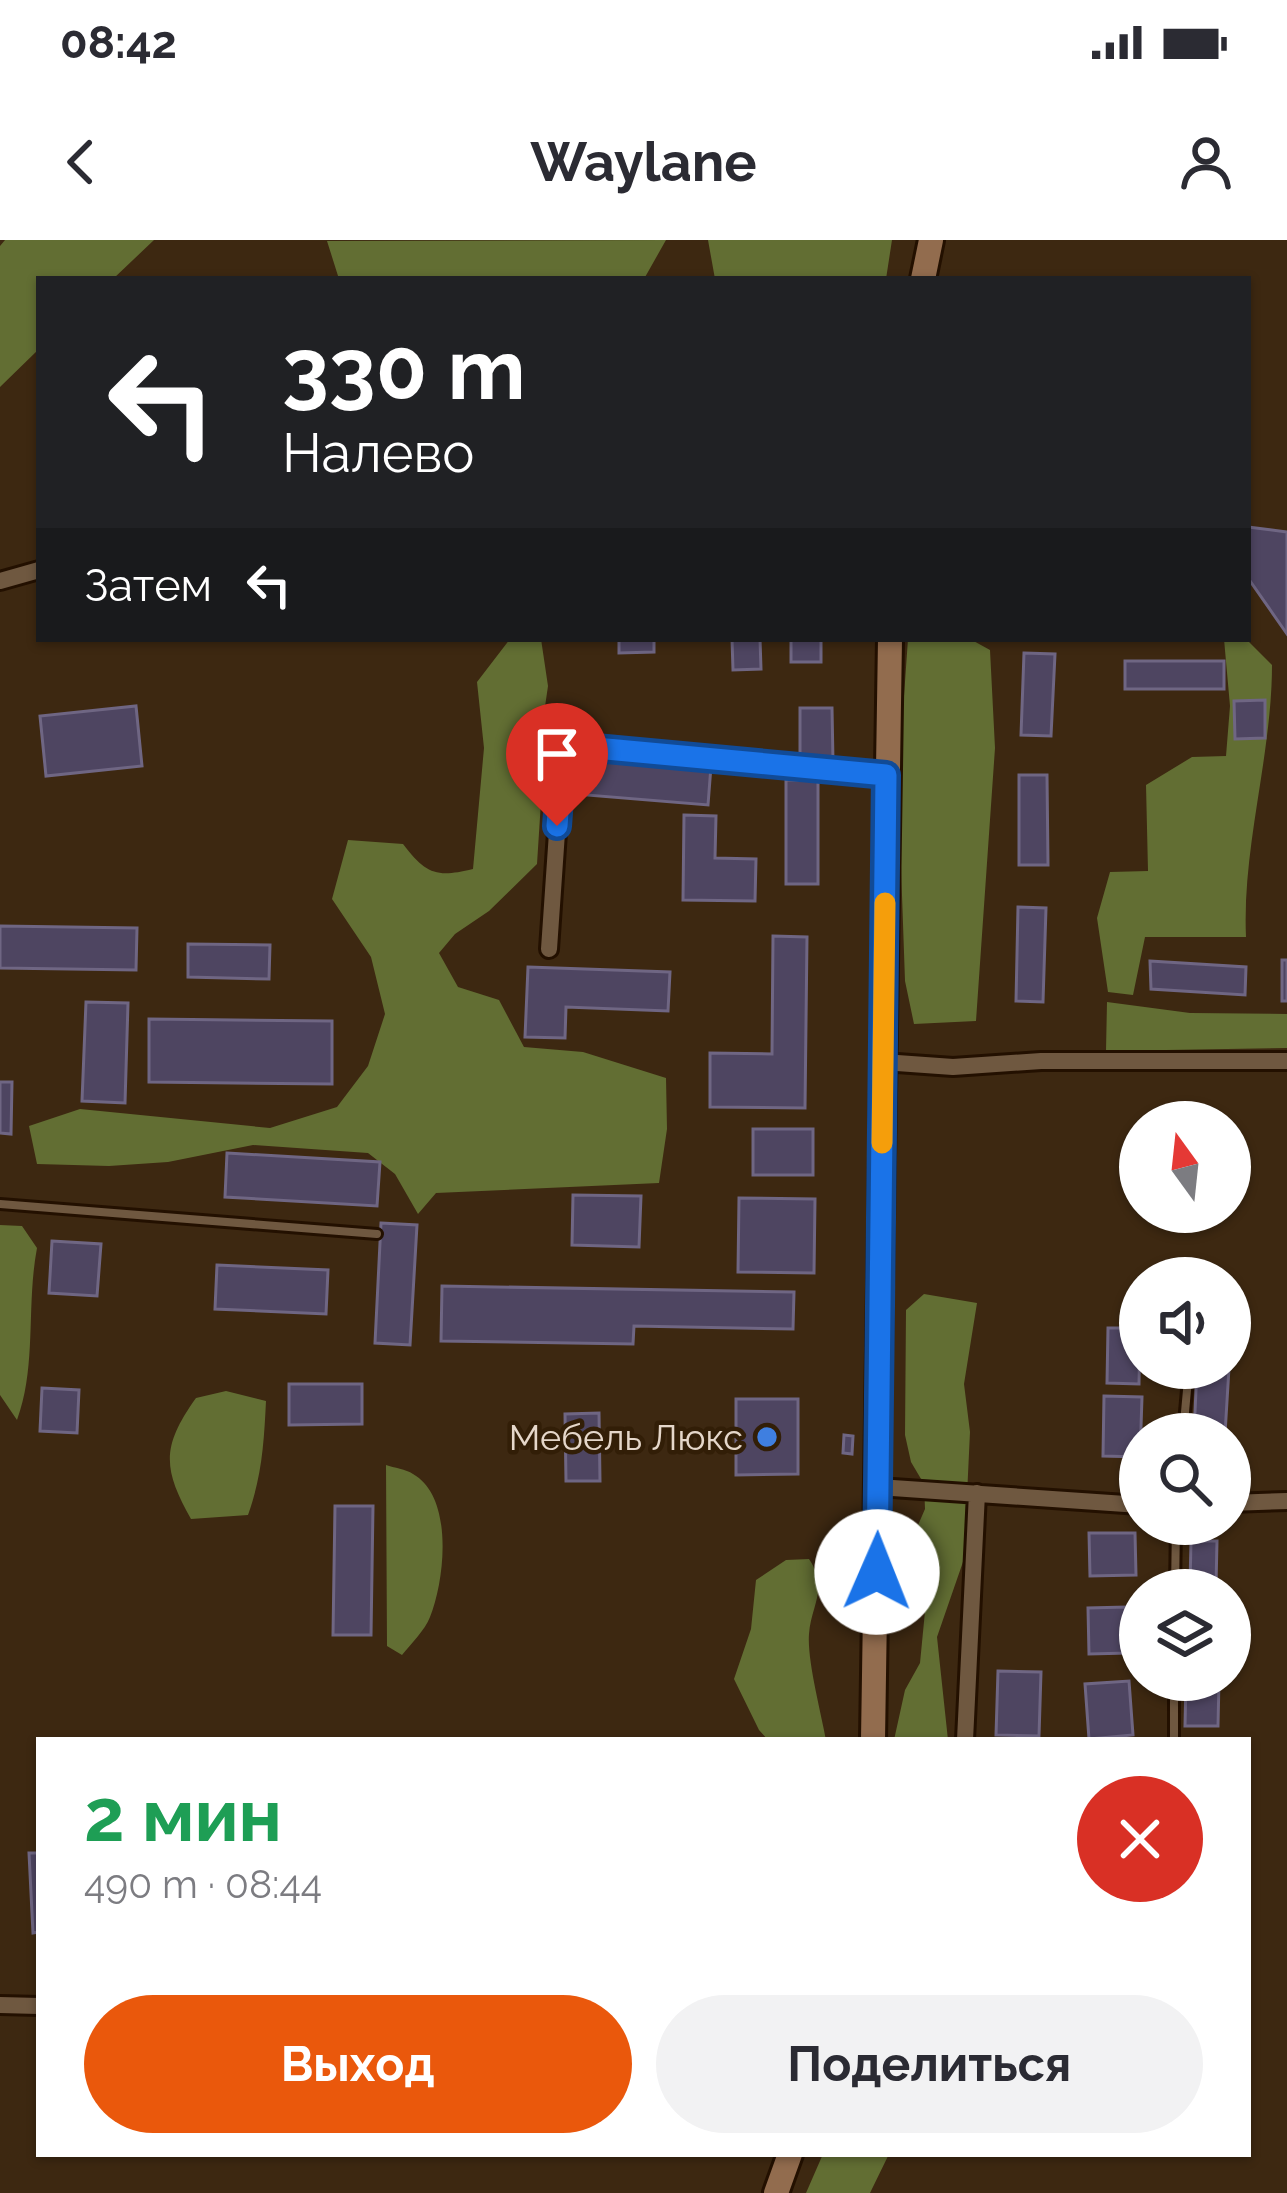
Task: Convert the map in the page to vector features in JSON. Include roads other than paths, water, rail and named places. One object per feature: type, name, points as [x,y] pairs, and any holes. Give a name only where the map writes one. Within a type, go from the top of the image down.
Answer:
[{"type":"main road","points":[[924,276],[931,240]]},
{"type":"main road","points":[[873,1737],[890,642]]},
{"type":"main road","points":[[776,2193],[789,2157]]},
{"type":"street","points":[[0,580],[36,571]]},
{"type":"street","points":[[549,949],[563,745],[886,775]]},
{"type":"street","points":[[884,1062],[952,1066],[1041,1061],[1287,1061]]},
{"type":"street","points":[[878,1487],[1119,1503]]},
{"type":"street","points":[[964,1737],[977,1493]]},
{"type":"street","points":[[1251,1502],[1287,1501]]},
{"type":"street","points":[[0,2005],[36,2006]]},
{"type":"lane","points":[[0,1204],[377,1234]]},
{"type":"lane","points":[[1174,1701],[1174,1737]]},
{"type":"place","name":"Мебель Люкс","points":[[767,1437]]}]
